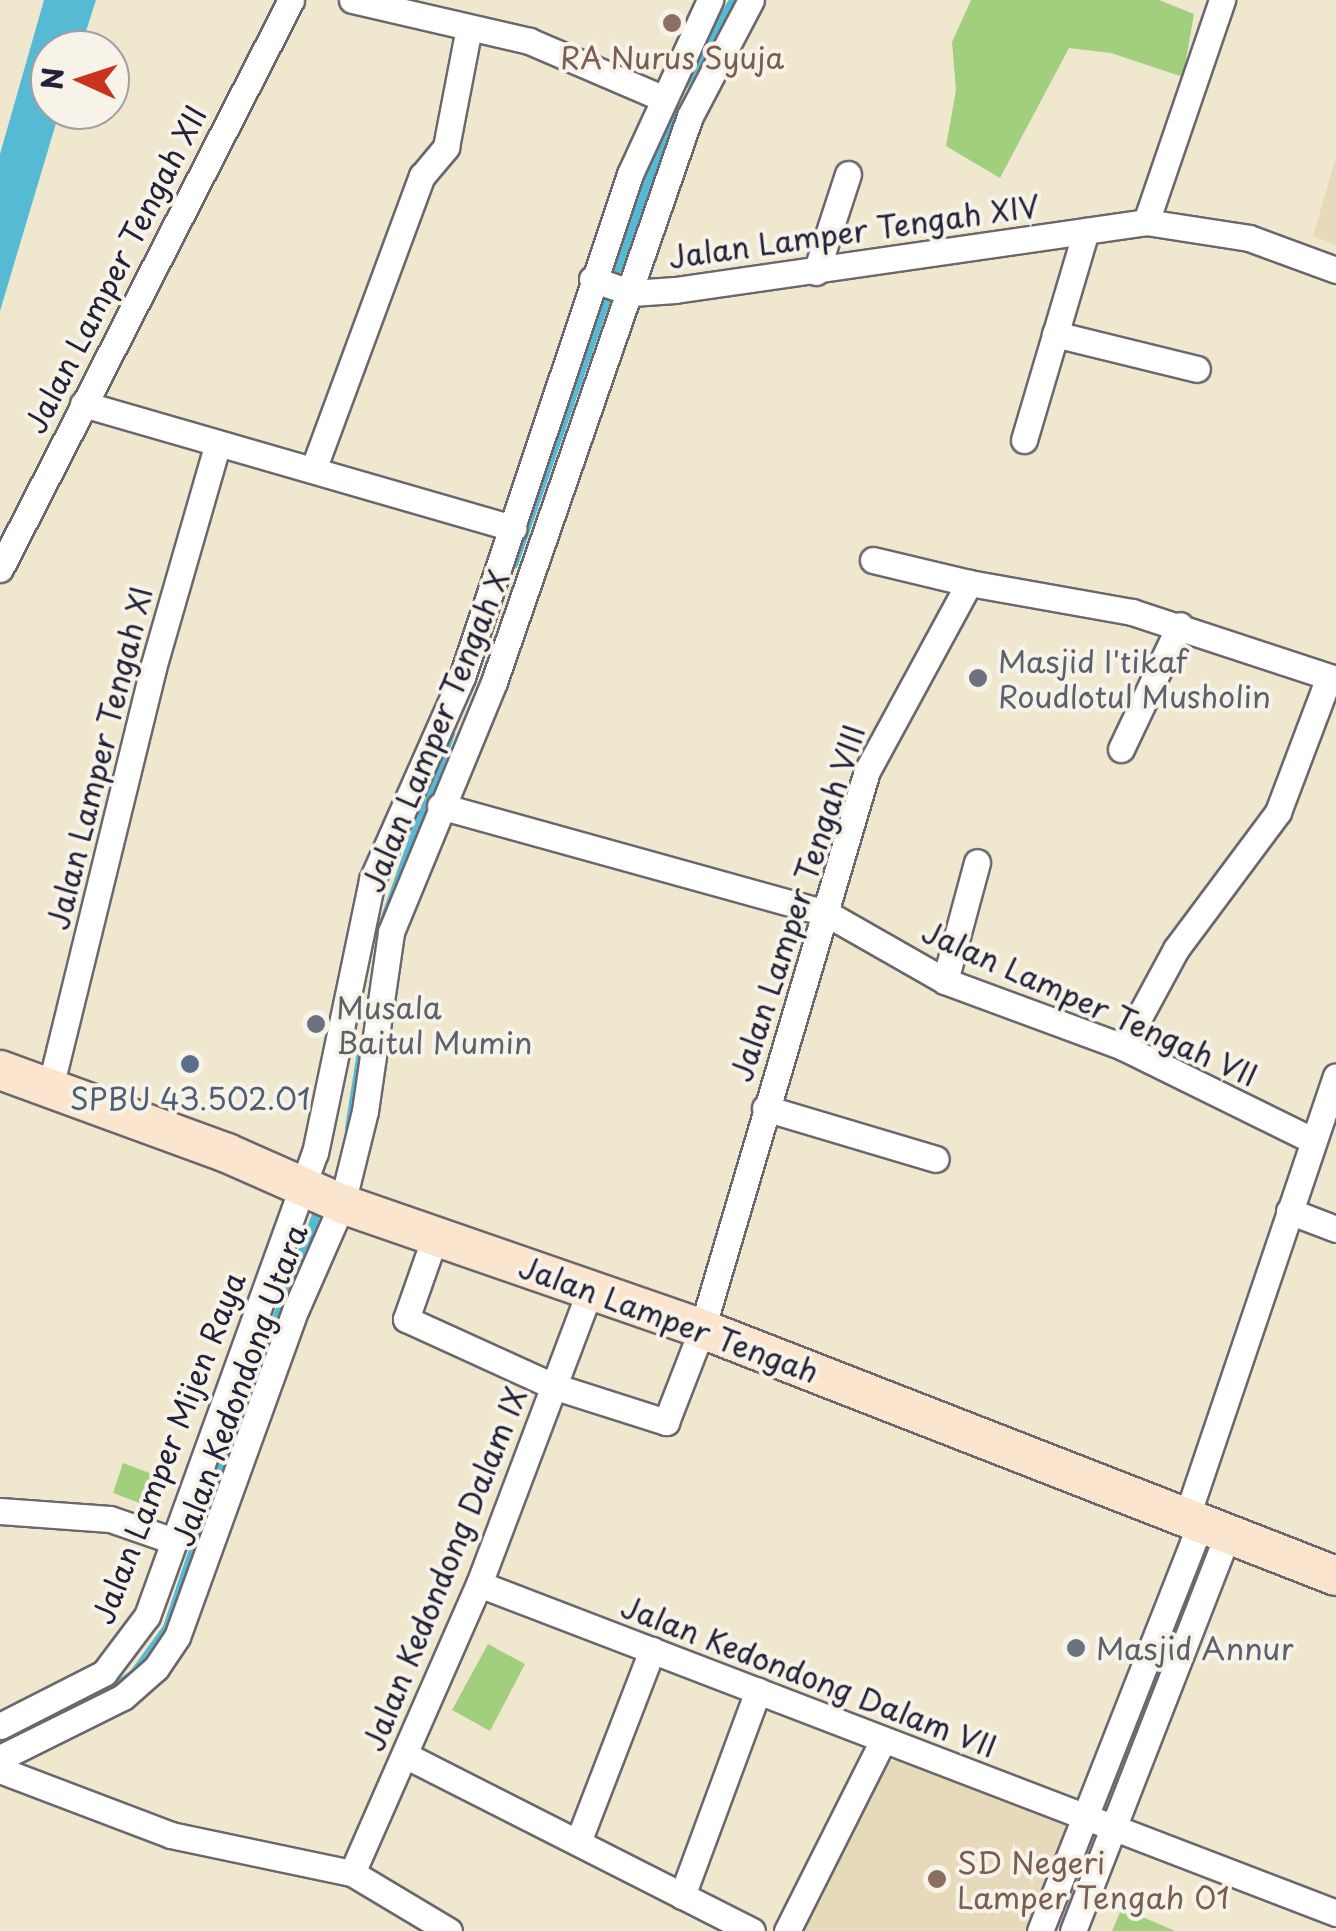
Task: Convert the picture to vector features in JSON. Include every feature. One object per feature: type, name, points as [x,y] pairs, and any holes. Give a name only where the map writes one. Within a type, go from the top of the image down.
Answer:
[{"type":"main road","name":"Jalan Lamper Tengah","points":[[0,1070],[322,1195],[702,1329],[1336,1576]]},
{"type":"street","name":"Jalan Lamper Tengah XII","points":[[0,569],[291,0]]},
{"type":"street","points":[[352,0],[529,42],[662,98]]},
{"type":"street","name":"Jalan Lamper Tengah X","points":[[322,1195],[364,1111],[391,932],[494,682],[613,286],[662,98],[710,0]]},
{"type":"street","name":"Jalan Lamper Tengah X","points":[[322,1195],[326,1115],[372,880],[462,677],[514,528],[613,286],[690,116],[751,0]]},
{"type":"street","points":[[1146,222],[1222,0]]},
{"type":"street","points":[[313,470],[422,176],[446,147],[469,28]]},
{"type":"street","points":[[816,272],[848,174]]},
{"type":"street","name":"Jalan Lamper Tengah XIV","points":[[613,286],[816,272],[1146,222],[1249,238],[1336,270]]},
{"type":"street","name":"Jalan Lamper Tengah XIV","points":[[1024,440],[1086,231]]},
{"type":"street","points":[[1055,334],[1197,369]]},
{"type":"street","points":[[83,404],[217,446],[514,528]]},
{"type":"street","name":"Jalan Lamper Tengah XI","points":[[50,1088],[153,668],[217,446]]},
{"type":"street","points":[[873,560],[968,583],[1090,602],[1180,624],[1333,678],[1278,812],[1176,948],[1123,1047]]},
{"type":"street","name":"Jalan Lamper Tengah VIII","points":[[553,1386],[666,1422],[702,1329],[867,771],[968,583]]},
{"type":"street","points":[[1121,749],[1180,624]]},
{"type":"street","name":"Jalan Lamper Tengah VII","points":[[440,806],[826,913],[945,982],[1123,1047],[1312,1140]]},
{"type":"street","points":[[945,982],[977,862]]},
{"type":"street","points":[[1073,1931],[1117,1828],[1205,1524],[1288,1211],[1336,1077]]},
{"type":"street","points":[[765,1108],[936,1159]]},
{"type":"street","name":"Jalan Lamper Mijen Raya","points":[[0,1726],[104,1673],[146,1616],[180,1583],[174,1540],[322,1195]]},
{"type":"street","name":"Jalan Kedondong Utara","points":[[0,1758],[83,1721],[156,1668],[180,1583],[296,1308],[322,1195]]},
{"type":"street","points":[[1288,1211],[1336,1229]]},
{"type":"street","points":[[436,1234],[406,1320],[553,1386]]},
{"type":"street","name":"Jalan Kedondong Dalam IX","points":[[352,1873],[479,1584],[592,1288]]},
{"type":"street","points":[[0,1510],[110,1518],[174,1540]]},
{"type":"street","points":[[1040,1931],[1090,1818],[1205,1524]]},
{"type":"street","name":"Jalan Kedondong Dalam VII","points":[[479,1584],[1336,1913]]},
{"type":"street","points":[[578,1842],[652,1650]]},
{"type":"street","points":[[682,1896],[758,1692]]},
{"type":"street","points":[[788,1931],[883,1740]]},
{"type":"street","points":[[405,1755],[752,1931]]},
{"type":"street","points":[[0,1770],[172,1836],[352,1873],[417,1923],[449,1931]]},
{"type":"street","points":[[1062,1880],[1090,1893]]},
{"type":"shaded area","points":[[1336,157],[1336,245],[1313,236]]},
{"type":"shaded area","name":"SD Negeri Lamper Tengah 01","points":[[901,1757],[1075,1828],[1027,1931],[797,1931],[878,1769]]},
{"type":"green space","points":[[971,0],[1159,0],[1194,14],[1183,77],[1111,53],[1069,48],[1000,178],[946,146],[956,90],[952,42]]},
{"type":"green space","points":[[123,1463],[160,1477],[150,1507],[113,1493]]},
{"type":"green space","points":[[488,1644],[525,1664],[490,1731],[452,1710]]},
{"type":"green space","points":[[1122,1908],[1175,1931],[1112,1931]]},
{"type":"water","points":[[44,0],[96,0],[86,30],[35,30]]},
{"type":"water","points":[[30,49],[30,130],[54,130],[0,311],[0,154]]},
{"type":"waterway","points":[[684,84],[733,0]]},
{"type":"waterway","points":[[513,564],[671,112]]},
{"type":"waterway","points":[[380,931],[450,733]]},
{"type":"waterway","points":[[349,1128],[362,1045]]},
{"type":"waterway","points":[[100,1696],[133,1674],[167,1627],[233,1430],[321,1202]]},
{"type":"waterway","points":[[0,1742],[46,1722]]},
{"type":"place","name":"RA Nurus Syuja","points":[[672,23]]},
{"type":"place","name":"Masjid I'tikaf Roudlotul Musholin","points":[[978,678]]},
{"type":"place","name":"Musala Baitul Mumin","points":[[316,1024]]},
{"type":"place","name":"SPBU 43.502.01","points":[[190,1064]]},
{"type":"place","name":"Masjid Annur","points":[[1076,1648]]},
{"type":"place","name":"SD Negeri Lamper Tengah 01","points":[[937,1879]]}]
